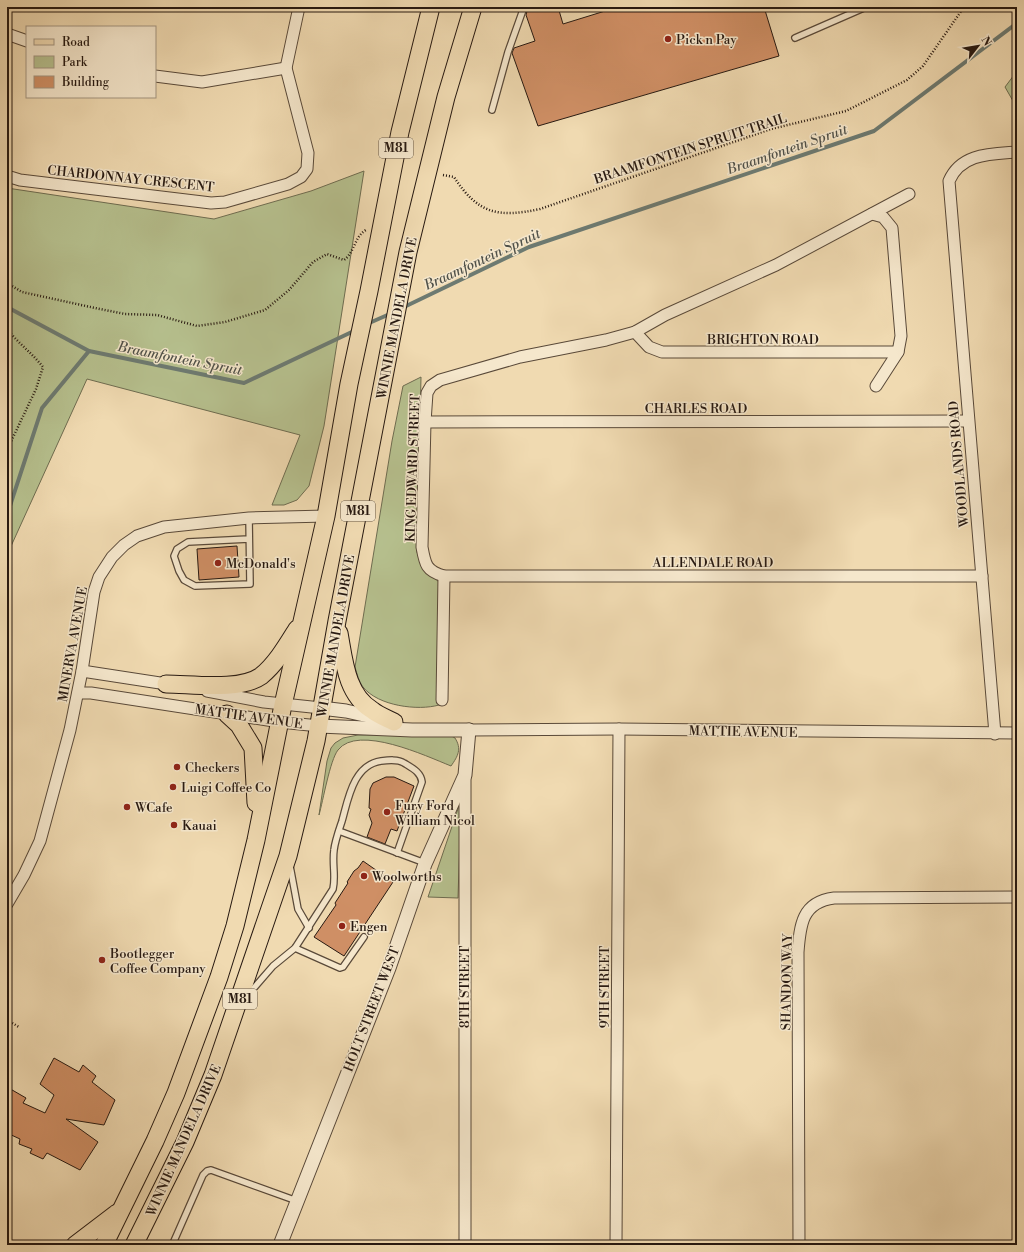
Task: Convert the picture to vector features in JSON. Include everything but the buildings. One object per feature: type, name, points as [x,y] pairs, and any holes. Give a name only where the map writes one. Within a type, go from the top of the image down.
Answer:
[{"type":"main road","name":"WINNIE MANDELA DRIVE","points":[[104,1245],[155,1141],[178,1086],[219,977],[234,926],[256,840],[283,704],[304,618],[326,516],[349,384],[369,292],[400,132],[431,7]]},
{"type":"main road","name":"WINNIE MANDELA DRIVE","points":[[134,1245],[185,1142],[213,1075],[288,856],[319,726],[337,621],[408,252],[446,97],[473,7]]},
{"type":"main road","points":[[166,684],[232,685],[254,680],[272,664],[304,618]]},
{"type":"main road","points":[[337,621],[347,673],[354,691],[371,710],[394,722]]},
{"type":"main road","points":[[227,714],[239,725],[253,748],[257,798],[245,883]]},
{"type":"main road","points":[[75,1245],[122,1209]]},
{"type":"street","points":[[156,76],[202,82],[286,68],[299,7]]},
{"type":"street","points":[[7,34],[26,41]]},
{"type":"street","name":"CHARDONNAY CRESCENT","points":[[7,176],[20,180],[204,202],[224,202],[288,184],[305,173],[309,159],[286,68]]},
{"type":"street","name":"WOODLANDS ROAD","points":[[995,734],[949,181],[953,172],[968,159],[989,154],[1017,152]]},
{"type":"street","points":[[635,332],[665,315],[770,268],[909,194]]},
{"type":"street","points":[[872,214],[883,217],[888,222],[894,238],[901,336],[898,352],[876,386]]},
{"type":"street","name":"BRIGHTON ROAD","points":[[635,332],[649,347],[662,352],[898,352]]},
{"type":"street","name":"KING EDWARD STREET","points":[[444,576],[434,573],[427,567],[422,547],[425,422],[428,390],[440,380],[520,357],[606,340],[635,332]]},
{"type":"street","name":"CHARLES ROAD","points":[[425,422],[968,421]]},
{"type":"street","name":"MINERVA AVENUE","points":[[7,904],[24,875],[40,841],[70,730],[82,671],[94,592],[99,577],[112,557],[124,545],[137,536],[164,527],[248,518],[326,516]]},
{"type":"street","points":[[442,700],[444,576]]},
{"type":"street","name":"ALLENDALE ROAD","points":[[444,576],[982,576]]},
{"type":"street","name":"MATTIE AVENUE","points":[[82,671],[283,704],[346,711],[394,722],[469,730]]},
{"type":"street","name":"MATTIE AVENUE","points":[[78,693],[90,693],[280,722],[319,726],[412,730],[619,729],[995,734],[1017,733]]},
{"type":"street","name":"9TH STREET","points":[[616,1245],[619,729]]},
{"type":"street","name":"8TH STREET","points":[[465,1245],[465,775],[469,730]]},
{"type":"street","name":"HOLT STREET WEST","points":[[280,1245],[389,968],[425,864],[465,775]]},
{"type":"street","name":"SHANDON WAY","points":[[799,1245],[798,952],[800,933],[807,912],[816,902],[834,898],[1017,896]]},
{"type":"lane","points":[[492,110],[508,52],[524,7]]},
{"type":"lane","points":[[795,38],[866,7]]},
{"type":"lane","points":[[248,518],[249,539],[250,584],[195,586],[184,580],[179,571],[174,556],[176,549],[182,544],[188,542],[249,539]]},
{"type":"lane","points":[[237,1008],[263,977],[295,948],[333,890],[335,879],[334,851],[352,786],[364,769],[377,761],[402,761],[420,774],[422,782],[397,853]]},
{"type":"lane","points":[[339,831],[425,864]]},
{"type":"lane","points":[[288,856],[298,909],[309,928]]},
{"type":"lane","points":[[295,948],[340,968],[343,967],[364,937]]},
{"type":"lane","points":[[175,1245],[174,1241],[203,1175],[207,1171],[211,1170],[297,1202]]},
{"type":"path","name":"BRAAMFONTEIN SPRUIT TRAIL","points":[[443,175],[454,177],[463,191],[480,206],[494,212],[521,213],[540,209],[771,129],[846,112],[907,80],[923,66],[964,7]]},
{"type":"path","points":[[7,283],[22,292],[125,314],[157,315],[197,326],[225,322],[265,310],[289,290],[313,262],[327,254],[344,260],[349,257],[359,234],[383,217]]},
{"type":"path","points":[[7,330],[33,354],[43,366],[36,389],[7,450]]},
{"type":"path","points":[[7,1020],[19,1027]]},
{"type":"green space","points":[[1017,71],[1017,108],[1005,87]]},
{"type":"green space","points":[[364,171],[324,426],[309,486],[297,500],[284,505],[272,505],[300,435],[87,379],[7,555],[7,188],[214,219],[311,191]]},
{"type":"green space","points":[[421,377],[417,552],[422,566],[443,586],[439,705],[430,707],[410,707],[388,703],[378,699],[360,683],[355,667],[392,441],[403,386]]},
{"type":"green space","points":[[448,734],[455,738],[459,749],[456,759],[451,766],[393,744],[361,740],[348,743],[338,750],[332,762],[319,815],[327,761],[331,748],[335,743],[343,738],[358,735]]},
{"type":"green space","points":[[461,800],[458,898],[428,897]]},
{"type":"waterway","name":"Braamfontein Spruit","points":[[402,308],[529,247],[874,131],[1017,23]]},
{"type":"waterway","name":"Braamfontein Spruit","points":[[7,307],[89,351],[244,383],[356,330]]},
{"type":"waterway","name":"Braamfontein Spruit","points":[[367,324],[392,313]]},
{"type":"waterway","points":[[7,515],[42,408],[89,351]]},
{"type":"place","name":"Pick n Pay","points":[[668,39]]},
{"type":"place","name":"McDonald's","points":[[218,563]]},
{"type":"place","name":"Checkers","points":[[177,767]]},
{"type":"place","name":"Luigi Coffee Co","points":[[173,787]]},
{"type":"place","name":"WCafe","points":[[127,807]]},
{"type":"place","name":"Fury Ford William Nicol","points":[[387,812]]},
{"type":"place","name":"Kauai","points":[[174,825]]},
{"type":"place","name":"Woolworths","points":[[364,876]]},
{"type":"place","name":"Engen","points":[[342,926]]},
{"type":"place","name":"Bootlegger Coffee Company","points":[[102,960]]}]
